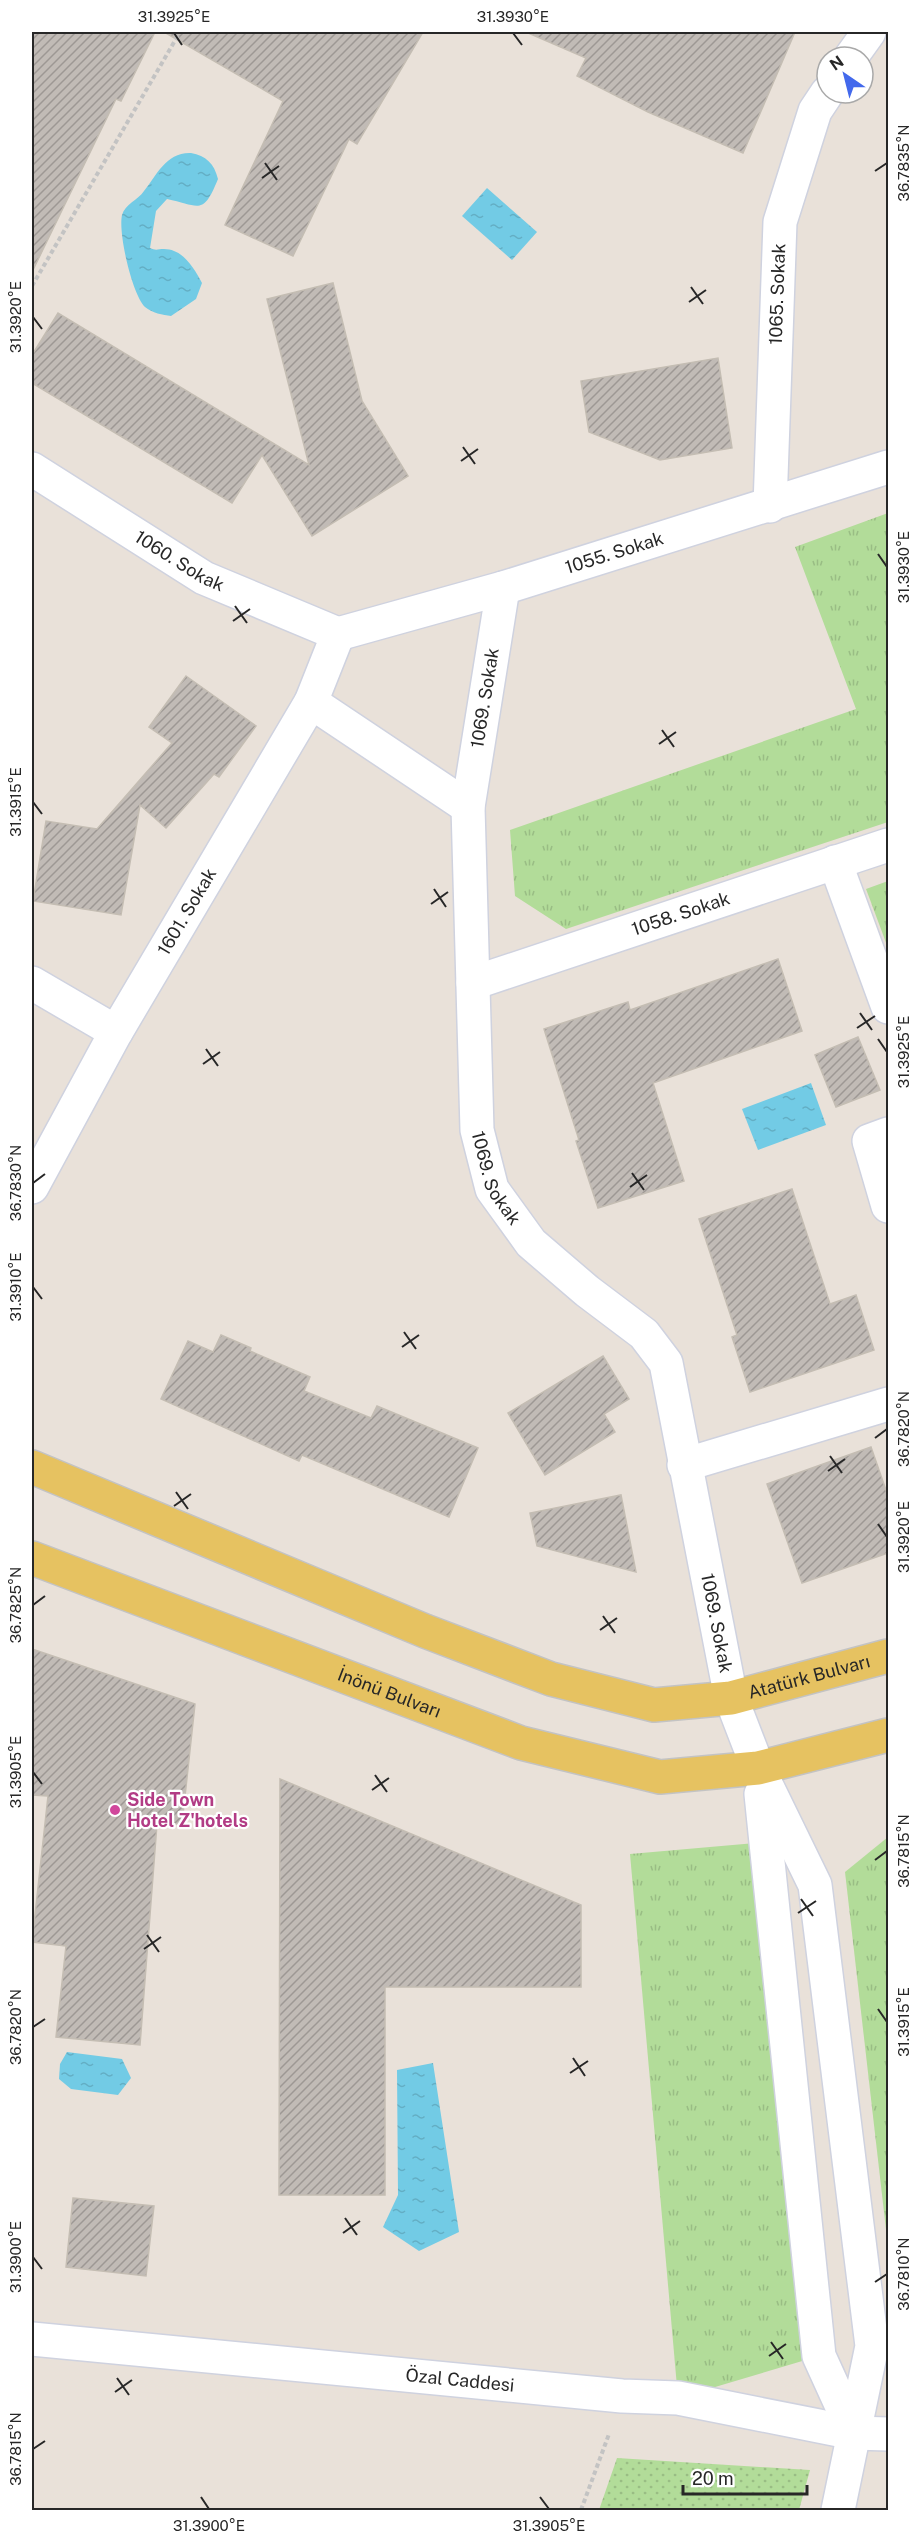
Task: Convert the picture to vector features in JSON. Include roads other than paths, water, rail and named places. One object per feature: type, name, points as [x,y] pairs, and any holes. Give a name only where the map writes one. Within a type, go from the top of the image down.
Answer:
[{"type":"main road","points":[[32,1467],[425,1631],[552,1679],[654,1705],[731,1698]]},
{"type":"main road","name":"İnönü Bulvarı","points":[[32,1558],[521,1743],[660,1777],[758,1768]]},
{"type":"main road","name":"Atatürk Bulvarı","points":[[731,1698],[888,1656]]},
{"type":"main road","points":[[758,1768],[888,1735]]},
{"type":"street","points":[[860,45],[869,32]]},
{"type":"street","name":"1065. Sokak","points":[[770,506],[780,222],[814,111],[818,105]]},
{"type":"street","name":"1055. Sokak","points":[[338,634],[502,588],[770,506],[888,467]]},
{"type":"street","name":"1060. Sokak","points":[[32,469],[204,578],[338,634]]},
{"type":"street","name":"1069. Sokak","points":[[502,588],[468,807],[477,1130],[492,1189],[531,1243],[587,1291],[644,1334],[666,1363],[731,1698],[758,1768]]},
{"type":"street","name":"1601. Sokak","points":[[32,1187],[116,1032],[311,702],[338,634]]},
{"type":"street","points":[[311,702],[468,807]]},
{"type":"street","name":"1058. Sokak","points":[[473,983],[888,845]]},
{"type":"street","points":[[835,862],[888,1007]]},
{"type":"street","points":[[32,983],[116,1032]]},
{"type":"street","points":[[888,1134],[869,1141],[888,1206]]},
{"type":"street","points":[[684,1465],[888,1404]]},
{"type":"street","points":[[758,1768],[819,2356],[854,2433]]},
{"type":"street","points":[[758,1768],[815,1885],[872,2346],[838,2511]]},
{"type":"street","name":"Özal Caddesi","points":[[32,2339],[622,2396],[678,2398],[854,2433],[888,2434]]},
{"type":"water","points":[[191,153],[209,161],[218,179],[208,199],[199,206],[167,199],[156,211],[150,248],[177,252],[191,266],[202,283],[196,299],[171,316],[151,311],[145,307],[135,290],[122,235],[122,215],[169,160],[175,156]]},
{"type":"water","points":[[487,188],[537,232],[512,260],[462,216]]},
{"type":"water","points":[[811,1083],[826,1125],[758,1150],[742,1109]]},
{"type":"water","points":[[67,2052],[122,2059],[131,2078],[118,2095],[71,2089],[59,2079],[60,2064]]},
{"type":"water","points":[[433,2063],[459,2232],[419,2251],[383,2227],[398,2195],[397,2070]]},
{"type":"place","name":"Side Town Hotel Z'hotels","points":[[115,1810]]}]
